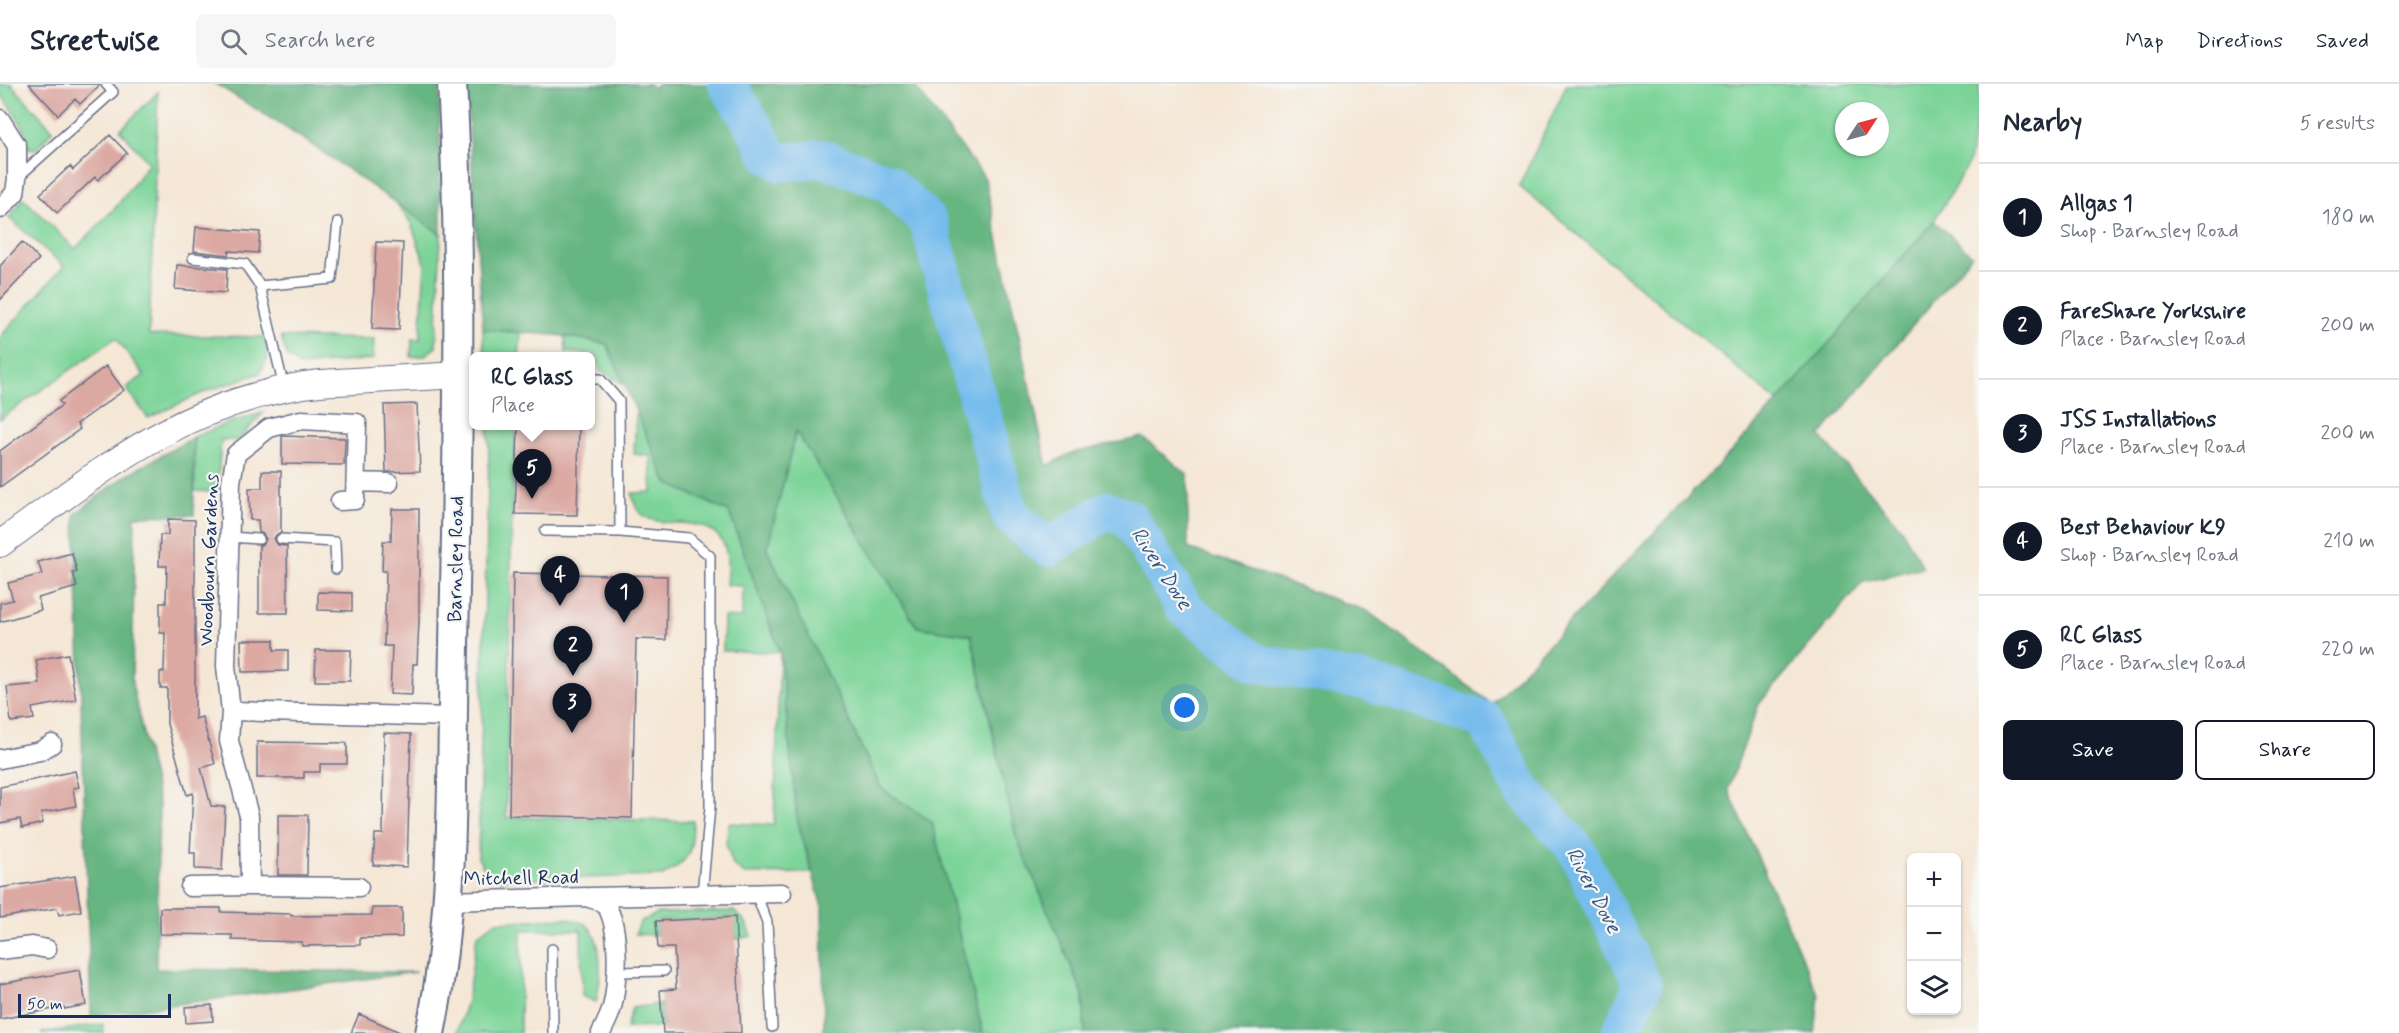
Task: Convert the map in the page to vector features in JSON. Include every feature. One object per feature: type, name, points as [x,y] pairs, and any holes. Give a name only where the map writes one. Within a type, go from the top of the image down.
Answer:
[{"type":"main road","name":"Barnsley Road","points":[[430,1033],[443,964],[452,717],[459,375],[456,152],[452,84]]},
{"type":"street","points":[[0,119],[17,146],[15,193],[0,209]]},
{"type":"street","points":[[0,544],[105,467],[146,441],[216,407],[307,384],[459,375]]},
{"type":"street","name":"Woodbourn Gardens","points":[[250,886],[249,816],[229,741],[231,711],[226,666],[231,482],[236,454],[268,428],[301,420],[357,423],[356,482]]},
{"type":"street","points":[[340,501],[355,500],[356,482],[388,483]]},
{"type":"street","points":[[231,711],[452,717]]},
{"type":"street","points":[[0,759],[40,751],[52,744]]},
{"type":"street","points":[[190,887],[359,887]]},
{"type":"street","points":[[586,897],[782,893]]},
{"type":"street","name":"Mitchell Road","points":[[447,901],[586,897],[603,903],[611,913],[616,942],[616,972],[613,1006],[601,1033]]},
{"type":"street","points":[[0,950],[33,946],[47,949]]},
{"type":"lane","points":[[17,178],[112,92],[106,84]]},
{"type":"lane","points":[[260,286],[332,279],[338,222]]},
{"type":"lane","points":[[194,258],[245,264],[260,286],[284,388]]},
{"type":"lane","points":[[595,379],[600,379],[619,401],[620,532]]},
{"type":"lane","points":[[545,531],[620,532],[689,538],[710,556],[710,807],[702,895]]},
{"type":"lane","points":[[230,537],[259,539]]},
{"type":"lane","points":[[281,539],[335,542],[336,569]]},
{"type":"lane","points":[[756,894],[767,922],[772,1027]]},
{"type":"lane","points":[[552,949],[553,1033]]},
{"type":"lane","points":[[616,972],[664,971]]},
{"type":"green space","points":[[0,84],[11,84],[53,130],[36,149],[28,148],[22,125],[0,93]]},
{"type":"green space","points":[[216,84],[439,84],[441,234],[302,138]]},
{"type":"green space","points":[[466,84],[650,84],[653,88],[657,84],[913,84],[985,178],[1047,466],[1072,453],[1142,437],[1188,475],[1188,548],[1367,611],[1492,704],[1778,402],[1934,221],[1972,255],[1820,436],[1901,528],[1923,567],[1862,583],[1759,704],[1728,789],[1819,996],[1815,1033],[1085,1033],[1083,994],[1016,836],[971,635],[917,627],[796,431],[767,549],[881,788],[932,822],[983,1033],[824,1033],[822,907],[797,818],[780,652],[729,512],[667,483],[607,344],[565,336],[483,329]]},
{"type":"green space","points":[[1567,84],[1979,84],[1979,100],[1969,163],[1934,221],[1778,402],[1519,186]]},
{"type":"green space","points":[[158,92],[149,335],[265,337],[268,357],[260,373],[207,391],[148,418],[126,388],[144,375],[116,338],[0,419],[0,337],[64,266],[9,218],[23,198],[75,249],[117,206],[149,163],[120,130]]},
{"type":"green space","points":[[397,204],[441,234],[436,347],[424,356],[411,357],[412,339],[420,339],[425,264],[411,223]]},
{"type":"green space","points":[[483,329],[521,333],[519,352],[484,352]]},
{"type":"green space","points":[[565,336],[607,344],[625,385],[600,370],[595,352],[566,352]]},
{"type":"green space","points":[[281,337],[374,339],[373,359],[300,366],[287,356]]},
{"type":"green space","points":[[636,411],[667,483],[729,512],[780,652],[723,651],[724,617],[742,618],[743,586],[726,585],[727,558],[723,543],[713,532],[701,526],[658,521],[646,517],[637,508],[632,493],[652,492],[650,456],[634,454]]},
{"type":"green space","points":[[263,413],[238,440],[221,440],[217,492],[195,491],[194,437],[228,423]]},
{"type":"green space","points":[[488,430],[516,430],[506,817],[693,821],[692,840],[688,854],[679,865],[662,876],[501,880],[485,870],[478,858]]},
{"type":"green space","points":[[796,430],[917,627],[971,635],[1016,836],[1083,994],[1085,1033],[983,1033],[932,823],[881,788],[767,549]]},
{"type":"green space","points":[[194,437],[194,515],[135,516],[132,684],[159,805],[156,969],[416,972],[91,1016],[75,514],[125,476]]},
{"type":"green space","points":[[780,652],[797,818],[812,873],[745,874],[733,865],[726,843],[729,823],[774,825]]},
{"type":"green space","points":[[734,911],[745,921],[752,936],[736,939],[734,917],[657,921],[657,935],[635,934],[641,921],[659,913]]},
{"type":"green space","points":[[566,918],[585,924],[596,939],[600,972],[596,1002],[582,996],[581,930],[521,930],[520,1033],[457,1033],[467,1001],[477,936],[495,922]]},
{"type":"green space","points":[[661,1004],[662,1027],[626,1028],[632,1008]]},
{"type":"green space","points":[[103,1024],[104,1033],[41,1033]]},
{"type":"building","points":[[29,84],[99,84],[99,86],[80,104],[75,99],[58,115]]},
{"type":"building","points":[[110,135],[127,153],[98,180],[95,177],[57,213],[40,194],[70,166],[73,170]]},
{"type":"building","points":[[196,227],[260,232],[258,253],[229,251],[228,255],[194,251]]},
{"type":"building","points":[[22,242],[39,259],[0,300],[0,266]]},
{"type":"building","points":[[376,242],[403,243],[399,330],[372,329]]},
{"type":"building","points":[[177,265],[227,269],[226,293],[175,289]]},
{"type":"building","points":[[106,366],[124,390],[77,424],[80,429],[0,487],[0,451],[62,405],[59,401]]},
{"type":"building","points":[[417,404],[420,471],[386,472],[384,405]]},
{"type":"building","points":[[518,430],[579,430],[577,515],[515,514]]},
{"type":"building","points":[[282,436],[345,438],[344,465],[282,464]]},
{"type":"building","points":[[262,471],[281,471],[281,532],[274,539],[278,545],[287,546],[288,613],[259,613],[259,546],[266,539],[259,532],[258,520],[250,520],[249,488],[262,488]]},
{"type":"building","points":[[392,509],[419,509],[419,621],[417,664],[413,664],[412,695],[390,694],[392,646],[384,646],[386,571],[382,571],[383,541],[391,541]]},
{"type":"building","points":[[168,519],[195,520],[195,719],[202,717],[215,764],[201,768],[211,806],[225,807],[222,870],[195,869],[195,853],[190,853],[193,793],[187,795],[167,724],[167,688],[160,688],[160,672],[164,672],[165,633],[160,633],[160,603],[166,603],[167,566],[159,566],[160,535],[168,535]]},
{"type":"building","points":[[72,553],[77,572],[73,573],[77,587],[38,598],[41,610],[0,622],[0,603],[13,600],[8,583],[42,574],[38,562]]},
{"type":"building","points":[[513,573],[667,576],[666,640],[636,639],[632,818],[509,815]]},
{"type":"building","points":[[318,592],[352,593],[352,611],[318,610]]},
{"type":"building","points":[[241,640],[274,640],[274,650],[288,650],[288,671],[242,672]]},
{"type":"building","points":[[316,650],[351,650],[350,681],[315,681]]},
{"type":"building","points":[[68,654],[76,700],[32,708],[34,719],[11,722],[7,687],[40,684],[36,660]]},
{"type":"building","points":[[384,733],[411,734],[407,867],[373,865],[375,834],[383,834]]},
{"type":"building","points":[[257,742],[347,743],[347,764],[320,764],[320,772],[304,772],[304,778],[257,778]]},
{"type":"building","points":[[75,771],[79,787],[73,788],[76,806],[41,813],[43,823],[22,828],[20,819],[0,823],[0,787]]},
{"type":"building","points":[[278,815],[308,815],[307,875],[278,875]]},
{"type":"building","points":[[75,876],[81,911],[59,915],[57,908],[0,918],[0,888]]},
{"type":"building","points":[[160,908],[221,908],[221,912],[291,914],[291,916],[372,915],[372,908],[402,908],[402,937],[360,938],[360,945],[302,946],[302,942],[232,940],[232,935],[160,934]]},
{"type":"building","points":[[735,917],[741,1033],[663,1033],[660,990],[676,989],[674,948],[658,948],[656,921]]},
{"type":"building","points":[[80,970],[86,1005],[0,1019],[0,984]]},
{"type":"building","points":[[212,1005],[213,1021],[186,1023],[185,1007]]},
{"type":"building","points":[[359,1014],[402,1033],[351,1033]]},
{"type":"waterway","name":"River Dove","points":[[727,84],[757,131],[769,155],[783,163],[822,158],[887,182],[928,221],[1010,515],[1048,548],[1107,510],[1130,519],[1185,609],[1256,663],[1364,681],[1485,720],[1523,791],[1576,849],[1643,985],[1620,1033]]},
{"type":"place","name":"RC Glass","points":[[532,499]]},
{"type":"place","name":"Best Behaviour K9","points":[[560,606]]},
{"type":"place","name":"Allgas 1","points":[[624,623]]},
{"type":"place","name":"FareShare Yorkshire","points":[[573,676]]},
{"type":"place","name":"JSS Installations","points":[[572,733]]}]
